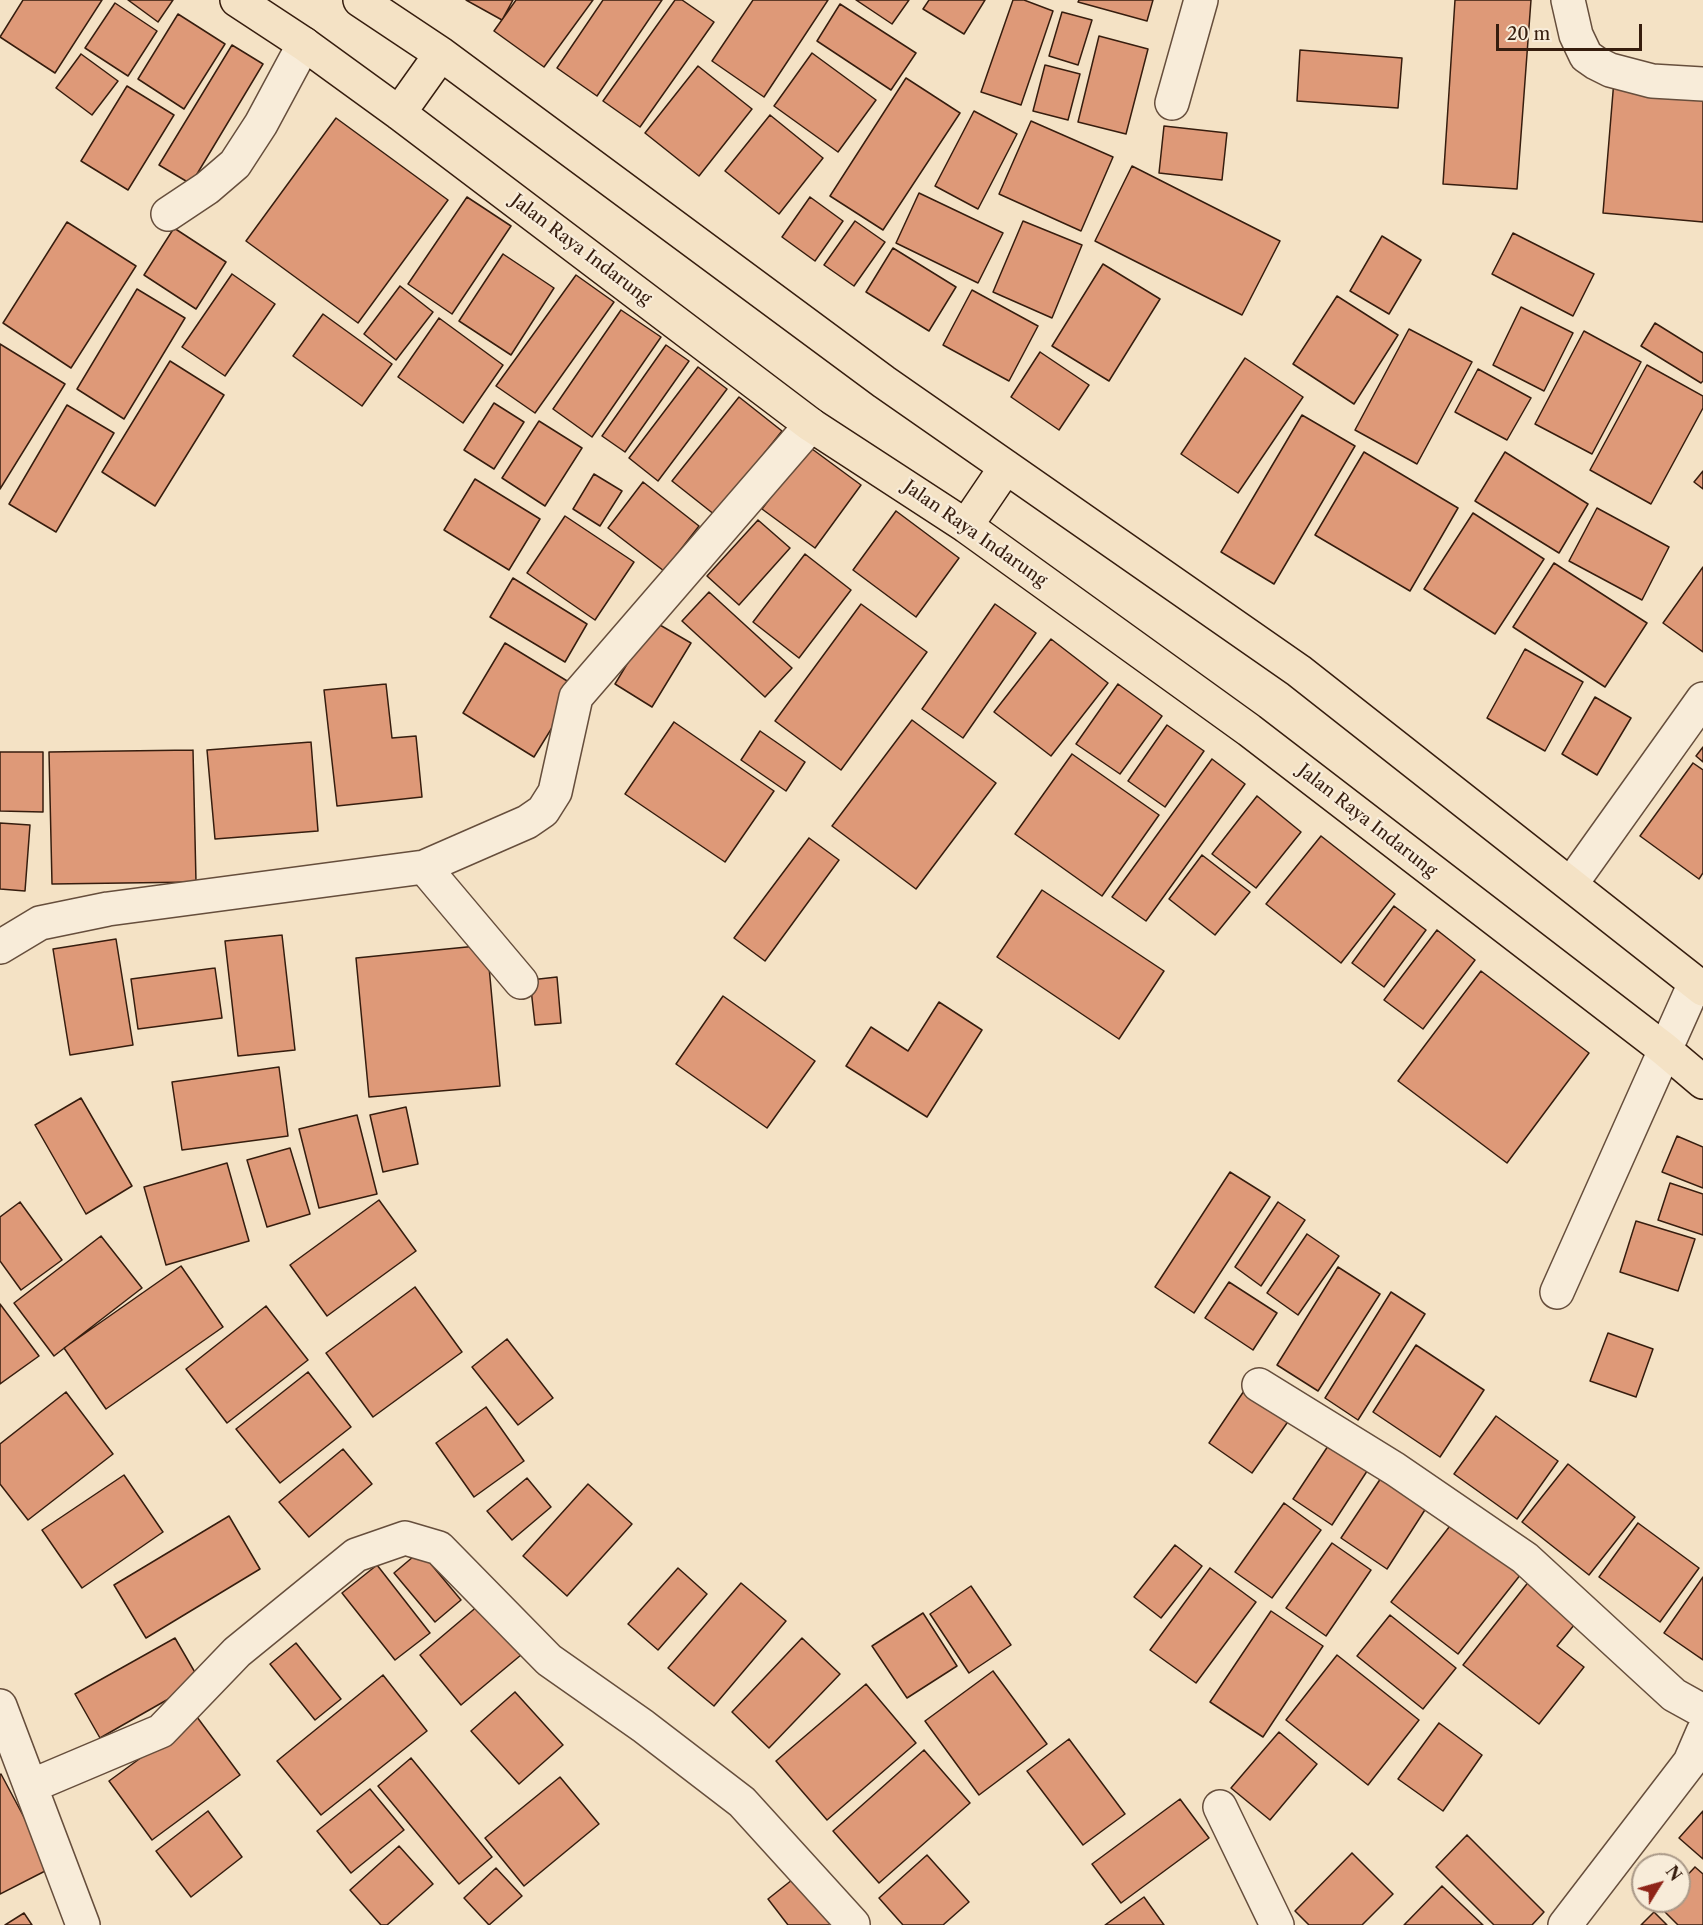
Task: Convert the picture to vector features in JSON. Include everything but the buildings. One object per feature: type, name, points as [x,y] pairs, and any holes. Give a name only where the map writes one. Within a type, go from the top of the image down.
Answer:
[{"type":"highway","name":"Jalan Raya Indarung","points":[[237,0],[304,44],[399,114],[811,424],[966,526],[1249,730],[1664,1049],[1703,1082]]},
{"type":"highway","points":[[360,0],[441,54],[884,382],[1299,671],[1699,986]]},
{"type":"highway","points":[[399,114],[441,54]]},
{"type":"highway","points":[[966,526],[1006,467]]},
{"type":"street","points":[[1172,103],[1201,0]]},
{"type":"street","points":[[1568,0],[1576,35],[1586,56],[1596,63],[1611,70],[1652,81],[1703,84]]},
{"type":"street","points":[[168,214],[207,188],[235,164],[261,124],[304,44]]},
{"type":"street","points":[[0,947],[40,923],[108,909],[424,867],[527,822],[543,811],[555,792],[576,697],[811,424]]},
{"type":"street","points":[[1571,884],[1703,699]]},
{"type":"street","points":[[424,867],[521,982]]},
{"type":"street","points":[[1557,1292],[1664,1049],[1699,986]]},
{"type":"street","points":[[1259,1385],[1395,1469],[1525,1558],[1674,1695],[1703,1711]]},
{"type":"street","points":[[31,1786],[161,1731],[237,1652],[356,1555],[405,1538],[439,1548],[549,1660],[643,1726],[742,1802],[853,1924]]},
{"type":"street","points":[[0,1706],[83,1925]]},
{"type":"street","points":[[1564,1925],[1690,1762],[1703,1732]]},
{"type":"street","points":[[1221,1807],[1277,1925]]}]
